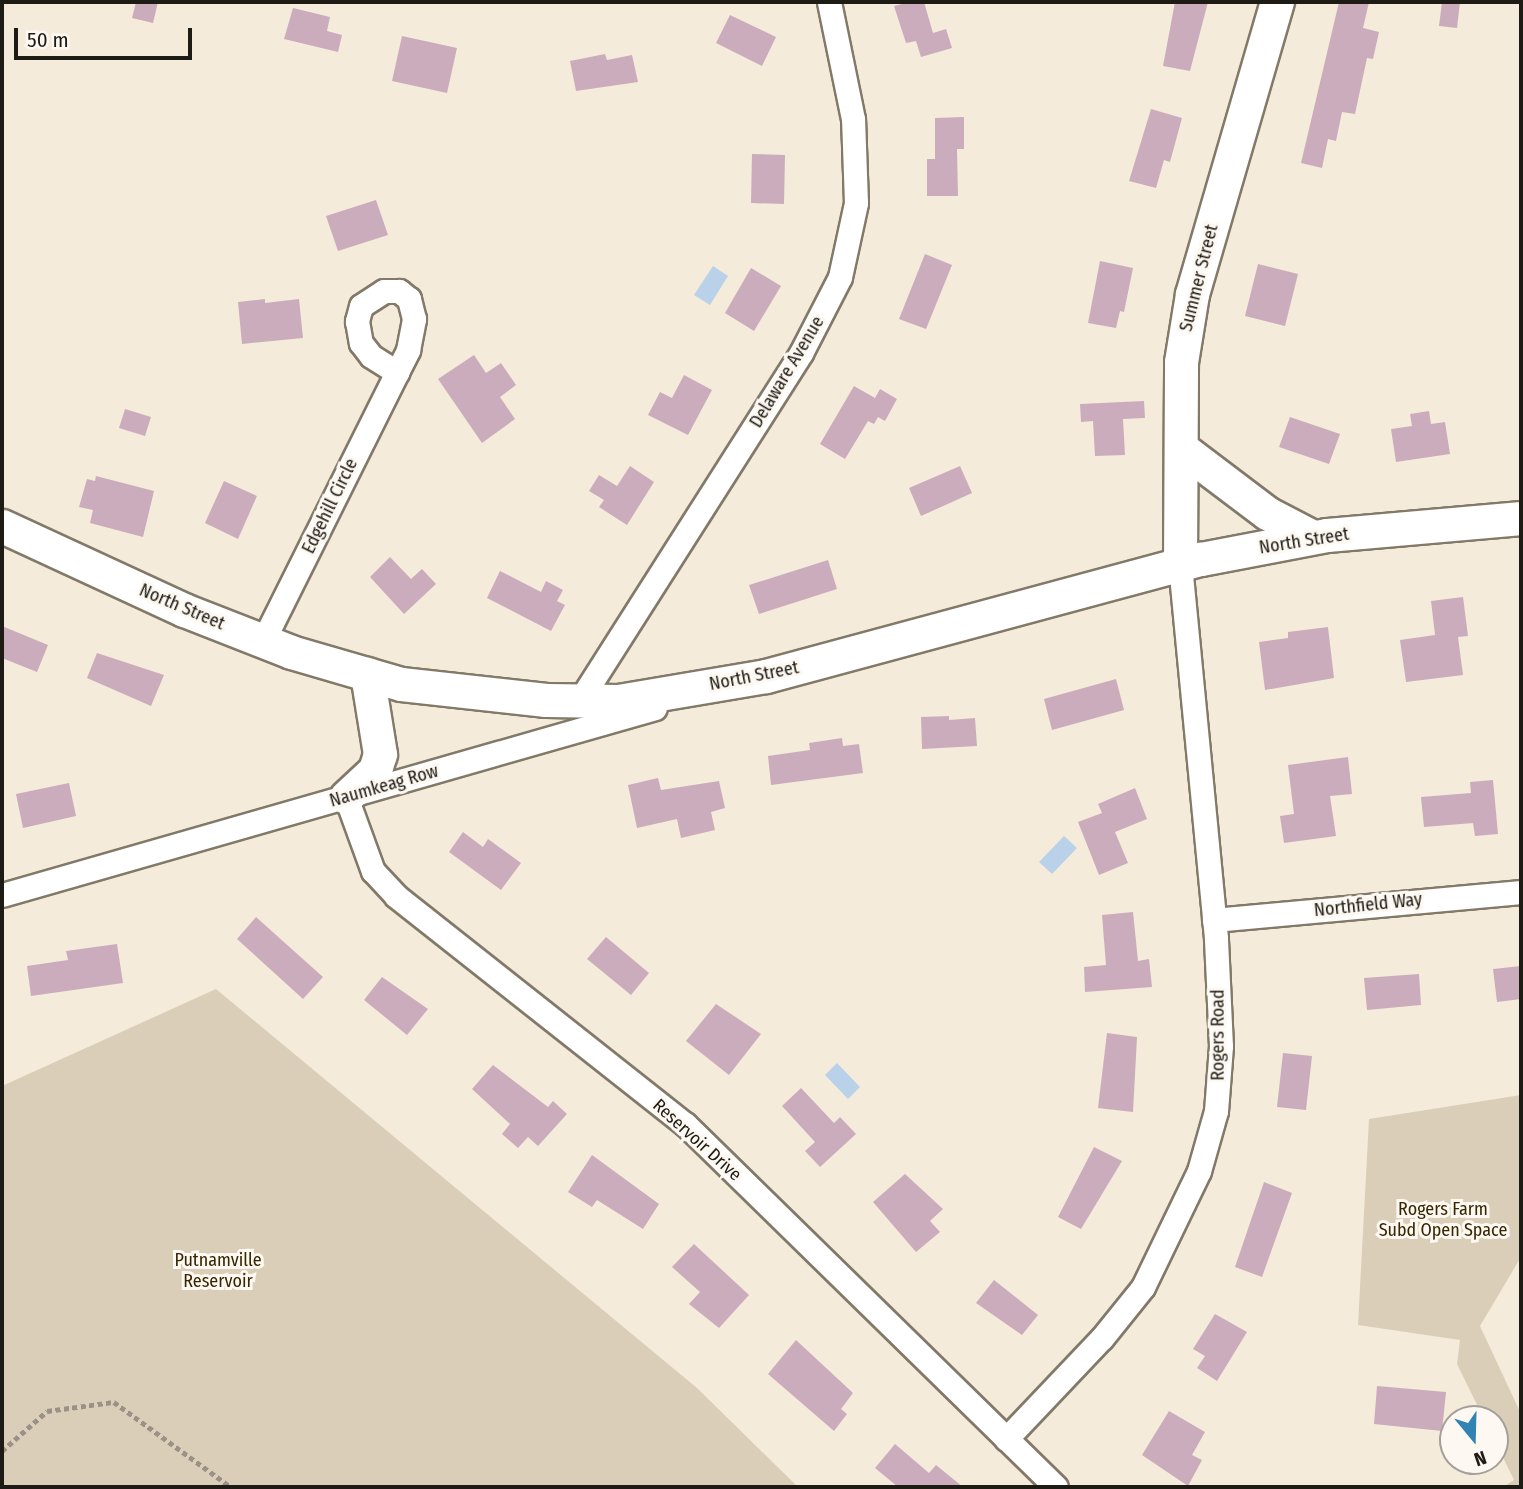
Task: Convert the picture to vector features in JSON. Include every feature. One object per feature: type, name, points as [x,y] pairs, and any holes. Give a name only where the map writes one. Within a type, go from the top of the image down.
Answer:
[{"type":"street","name":"Delaware Avenue","points":[[580,700],[802,353],[840,277],[856,204],[853,119],[829,2]]},
{"type":"street","name":"Summer Street","points":[[1180,564],[1181,362],[1192,294],[1277,2]]},
{"type":"street","name":"Edgehill Circle","points":[[263,641],[397,372]]},
{"type":"street","points":[[1181,448],[1267,513],[1313,537]]},
{"type":"street","name":"North Street","points":[[2,526],[184,610],[263,641],[401,684],[618,701],[766,676],[1180,564],[1313,537],[1521,518]]},
{"type":"street","name":"Rogers Road","points":[[1006,1439],[1102,1338],[1143,1287],[1199,1171],[1216,1111],[1222,1046],[1214,920],[1180,564]]},
{"type":"street","points":[[346,797],[375,770],[380,754],[367,674]]},
{"type":"street","name":"Naumkeag Row","points":[[2,895],[766,676]]},
{"type":"street","name":"Reservoir Drive","points":[[346,797],[373,871],[396,896],[685,1124],[1056,1487]]},
{"type":"street","name":"Northfield Way","points":[[1214,920],[1521,892]]},
{"type":"path","points":[[2,1451],[47,1411],[114,1402],[231,1487]]},
{"type":"green space","name":"Putnamville Reservoir","points":[[216,989],[697,1388],[798,1487],[2,1487],[2,1086]]},
{"type":"green space","name":"Rogers Farm Subd Open Space","points":[[1521,1095],[1521,1257],[1480,1326],[1521,1414],[1521,1487],[1503,1487],[1514,1480],[1509,1470],[1509,1405],[1477,1405],[1457,1364],[1460,1340],[1358,1325],[1369,1119]]},
{"type":"water","points":[[713,266],[728,276],[710,305],[694,295]]},
{"type":"water","points":[[1064,836],[1077,848],[1052,874],[1039,862]]},
{"type":"water","points":[[837,1063],[860,1087],[848,1099],[825,1075]]},
{"type":"building","points":[[136,2],[158,2],[153,23],[132,18]]},
{"type":"building","points":[[924,2],[933,33],[946,29],[952,48],[921,57],[916,41],[906,43],[894,6]]},
{"type":"building","points":[[1175,2],[1208,2],[1190,71],[1163,66]]},
{"type":"building","points":[[1339,2],[1369,2],[1363,28],[1379,32],[1373,59],[1367,58],[1355,114],[1342,112],[1336,141],[1328,139],[1322,168],[1301,163]]},
{"type":"building","points":[[1442,2],[1460,2],[1457,28],[1439,26]]},
{"type":"building","points":[[293,8],[330,17],[327,31],[342,35],[338,52],[284,39]]},
{"type":"building","points":[[730,15],[776,37],[762,66],[716,43]]},
{"type":"building","points":[[402,36],[457,48],[447,93],[392,81]]},
{"type":"building","points":[[605,54],[607,60],[632,55],[638,82],[576,91],[570,61]]},
{"type":"building","points":[[1151,109],[1182,118],[1170,162],[1164,160],[1156,188],[1129,181]]},
{"type":"building","points":[[964,117],[964,149],[957,149],[958,196],[927,196],[927,159],[935,159],[935,118]]},
{"type":"building","points":[[752,154],[785,155],[784,204],[751,203]]},
{"type":"building","points":[[376,200],[388,235],[338,251],[326,216]]},
{"type":"building","points":[[925,254],[952,265],[926,329],[899,319]]},
{"type":"building","points":[[1100,261],[1133,268],[1124,312],[1120,311],[1116,328],[1088,323]]},
{"type":"building","points":[[1258,264],[1298,274],[1285,326],[1245,316]]},
{"type":"building","points":[[751,268],[781,286],[754,331],[725,313]]},
{"type":"building","points":[[265,299],[265,303],[299,299],[303,338],[242,344],[238,302]]},
{"type":"building","points":[[474,355],[486,373],[501,363],[516,385],[500,397],[515,419],[482,443],[438,379]]},
{"type":"building","points":[[684,375],[712,390],[688,435],[648,415],[660,392],[672,398]]},
{"type":"building","points":[[854,386],[875,398],[880,389],[897,399],[885,421],[878,417],[874,424],[868,421],[845,459],[820,444]]},
{"type":"building","points":[[1144,401],[1145,418],[1123,419],[1125,455],[1095,456],[1093,421],[1081,422],[1080,404]]},
{"type":"building","points":[[125,409],[151,417],[145,436],[119,428]]},
{"type":"building","points":[[1429,411],[1431,424],[1445,422],[1450,454],[1396,462],[1391,429],[1412,426],[1410,414]]},
{"type":"building","points":[[1290,417],[1340,434],[1329,464],[1279,447]]},
{"type":"building","points":[[630,466],[654,482],[627,525],[599,507],[604,500],[589,491],[599,475],[617,486]]},
{"type":"building","points":[[960,466],[972,493],[921,516],[909,488]]},
{"type":"building","points":[[96,476],[154,491],[143,537],[90,523],[93,510],[79,507],[87,479],[95,481]]},
{"type":"building","points":[[224,481],[257,496],[238,539],[205,523]]},
{"type":"building","points":[[390,557],[411,579],[422,569],[436,584],[404,614],[370,577]]},
{"type":"building","points":[[828,560],[837,589],[759,614],[749,585]]},
{"type":"building","points":[[500,571],[541,592],[546,581],[563,590],[557,601],[565,605],[551,631],[487,598]]},
{"type":"building","points":[[1463,597],[1468,636],[1458,637],[1463,675],[1406,682],[1400,640],[1435,635],[1431,601]]},
{"type":"building","points":[[2,626],[48,645],[37,672],[2,658]]},
{"type":"building","points":[[1328,627],[1334,678],[1265,690],[1259,642],[1288,638],[1288,632]]},
{"type":"building","points":[[97,653],[164,675],[151,706],[87,678]]},
{"type":"building","points":[[1116,679],[1124,710],[1052,730],[1044,699]]},
{"type":"building","points":[[949,716],[949,720],[975,718],[977,746],[922,749],[921,717]]},
{"type":"building","points":[[842,738],[843,746],[859,744],[863,773],[771,785],[768,756],[810,750],[809,743]]},
{"type":"building","points":[[1348,757],[1352,794],[1330,796],[1336,836],[1284,843],[1280,816],[1294,814],[1288,765]]},
{"type":"building","points":[[658,778],[661,790],[719,781],[725,808],[711,812],[715,830],[681,838],[677,819],[637,828],[628,785]]},
{"type":"building","points":[[1493,780],[1498,834],[1475,836],[1473,823],[1424,827],[1421,797],[1471,793],[1470,782]]},
{"type":"building","points":[[69,783],[76,816],[23,828],[16,794]]},
{"type":"building","points":[[1135,788],[1147,819],[1115,832],[1128,863],[1099,875],[1078,822],[1102,813],[1098,804]]},
{"type":"building","points":[[463,832],[483,847],[488,839],[521,863],[501,890],[449,852]]},
{"type":"building","points":[[1133,912],[1138,961],[1149,959],[1152,987],[1085,992],[1084,967],[1106,965],[1102,915]]},
{"type":"building","points":[[256,917],[323,977],[303,999],[237,939]]},
{"type":"building","points":[[606,937],[649,973],[631,995],[587,959]]},
{"type":"building","points":[[117,944],[123,983],[31,996],[27,966],[68,960],[66,951]]},
{"type":"building","points":[[1521,966],[1521,999],[1497,1002],[1493,969]]},
{"type":"building","points":[[1419,974],[1421,1005],[1367,1010],[1364,978]]},
{"type":"building","points":[[382,977],[428,1009],[407,1035],[364,1000]]},
{"type":"building","points":[[716,1004],[761,1034],[729,1075],[686,1041]]},
{"type":"building","points":[[1107,1033],[1137,1037],[1133,1112],[1098,1108]]},
{"type":"building","points":[[1283,1053],[1312,1056],[1306,1110],[1277,1107]]},
{"type":"building","points":[[493,1065],[548,1107],[553,1101],[567,1114],[538,1146],[528,1137],[518,1148],[502,1134],[510,1124],[472,1089]]},
{"type":"building","points":[[801,1088],[834,1123],[840,1117],[856,1134],[820,1167],[805,1151],[815,1142],[782,1106]]},
{"type":"building","points":[[1094,1147],[1122,1161],[1081,1229],[1058,1217]]},
{"type":"building","points":[[592,1155],[659,1204],[643,1229],[597,1200],[592,1207],[568,1192]]},
{"type":"building","points":[[905,1174],[943,1209],[930,1221],[940,1232],[916,1252],[873,1202]]},
{"type":"building","points":[[1264,1182],[1292,1193],[1262,1277],[1235,1267]]},
{"type":"building","points":[[694,1244],[749,1295],[719,1328],[689,1304],[700,1292],[672,1267]]},
{"type":"building","points":[[994,1280],[1038,1315],[1022,1335],[976,1303]]},
{"type":"building","points":[[1215,1314],[1247,1332],[1217,1381],[1197,1368],[1205,1356],[1193,1349]]},
{"type":"building","points":[[796,1340],[853,1393],[841,1409],[847,1414],[834,1431],[768,1374]]},
{"type":"building","points":[[1377,1386],[1446,1392],[1445,1405],[1439,1405],[1439,1431],[1374,1424]]},
{"type":"building","points":[[1169,1411],[1205,1432],[1192,1455],[1202,1460],[1188,1486],[1142,1455]]},
{"type":"building","points":[[895,1444],[929,1473],[936,1465],[963,1487],[898,1487],[875,1468]]}]
